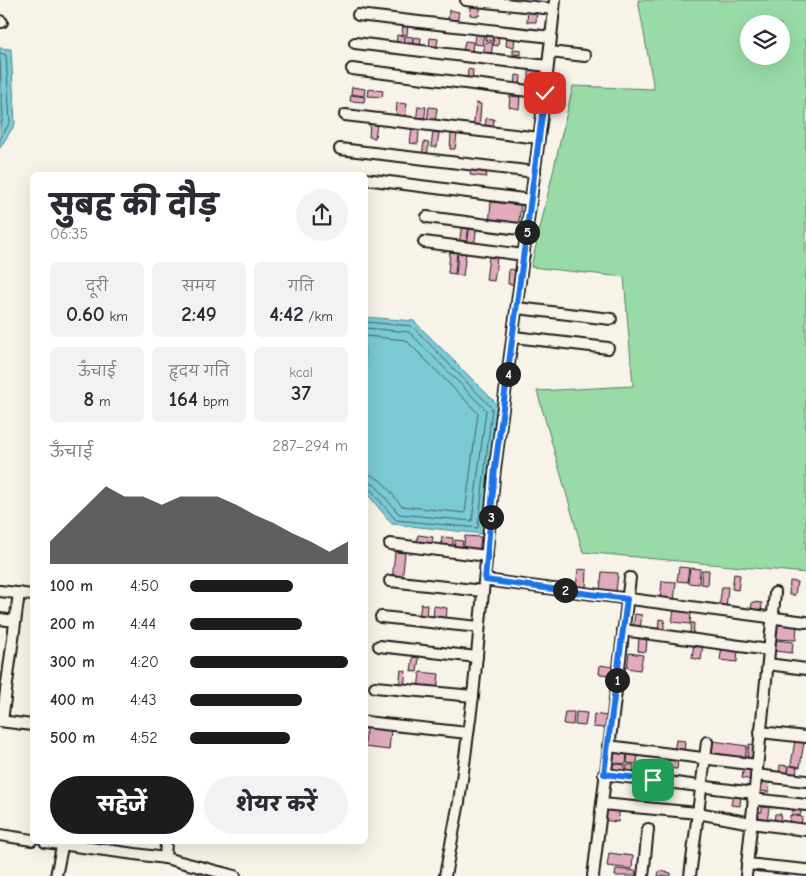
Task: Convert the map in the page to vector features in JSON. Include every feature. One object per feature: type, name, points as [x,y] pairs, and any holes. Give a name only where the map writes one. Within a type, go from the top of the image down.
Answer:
[{"type":"street","points":[[446,876],[473,696],[495,468],[514,338],[555,4],[466,0]]},
{"type":"street","points":[[358,14],[551,37]]},
{"type":"street","points":[[355,43],[547,66]]},
{"type":"street","points":[[550,52],[585,56]]},
{"type":"street","points":[[352,69],[545,93]]},
{"type":"street","points":[[345,115],[539,138]]},
{"type":"street","points":[[340,149],[535,172]]},
{"type":"street","points":[[368,179],[531,200]]},
{"type":"street","points":[[427,217],[527,230]]},
{"type":"street","points":[[424,242],[524,256]]},
{"type":"street","points":[[517,308],[611,318]]},
{"type":"street","points":[[514,338],[608,348]]},
{"type":"street","points":[[390,544],[487,556]]},
{"type":"street","points":[[593,876],[604,774],[630,578]]},
{"type":"street","points":[[390,581],[484,586],[627,599],[806,622]]},
{"type":"street","points":[[0,591],[30,594]]},
{"type":"street","points":[[19,593],[4,682],[1,721],[30,725]]},
{"type":"street","points":[[746,876],[775,593]]},
{"type":"street","points":[[380,617],[479,627]]},
{"type":"street","points":[[0,619],[15,621]]},
{"type":"street","points":[[623,630],[769,650]]},
{"type":"street","points":[[379,646],[477,658]]},
{"type":"street","points":[[768,664],[806,669]]},
{"type":"street","points":[[375,687],[473,696]]},
{"type":"street","points":[[368,722],[468,733]]},
{"type":"street","points":[[760,732],[806,737]]},
{"type":"street","points":[[690,876],[707,742]]},
{"type":"street","points":[[608,746],[705,758],[806,781]]},
{"type":"street","points":[[604,774],[702,786],[806,805]]},
{"type":"street","points":[[602,804],[698,813],[751,823],[806,830]]},
{"type":"street","points":[[643,876],[648,829]]},
{"type":"street","points":[[0,835],[30,840]]},
{"type":"street","points":[[56,876],[62,844],[165,858],[235,876]]},
{"type":"street","points":[[165,858],[166,844]]},
{"type":"street","points":[[747,864],[806,870]]},
{"type":"green space","points":[[638,0],[806,0],[806,573],[583,552],[537,391],[633,386],[624,277],[531,267],[573,86],[654,89]]},
{"type":"water","points":[[0,48],[11,49],[15,124],[0,148]]},
{"type":"water","points":[[368,317],[414,321],[498,405],[483,534],[392,524],[368,495]]},
{"type":"building","points":[[472,2],[481,3],[479,16],[470,15]]},
{"type":"building","points":[[528,8],[537,9],[536,22],[527,22]]},
{"type":"building","points":[[449,10],[459,12],[457,23],[448,22]]},
{"type":"building","points":[[403,23],[408,24],[407,35],[402,34]]},
{"type":"building","points":[[486,31],[493,32],[492,41],[485,40]]},
{"type":"building","points":[[475,33],[484,34],[482,45],[474,44]]},
{"type":"building","points":[[397,35],[404,36],[403,47],[396,46]]},
{"type":"building","points":[[405,36],[413,37],[412,48],[404,47]]},
{"type":"building","points":[[494,36],[499,36],[498,46],[493,45]]},
{"type":"building","points":[[507,36],[515,37],[514,47],[506,46]]},
{"type":"building","points":[[414,37],[421,38],[420,49],[412,48]]},
{"type":"building","points":[[430,38],[438,39],[436,50],[429,49]]},
{"type":"building","points":[[465,41],[473,42],[472,53],[463,52]]},
{"type":"building","points":[[485,42],[493,43],[491,55],[483,54]]},
{"type":"building","points":[[513,49],[521,50],[521,55],[513,54]]},
{"type":"building","points":[[468,69],[473,70],[472,82],[467,81]]},
{"type":"building","points":[[529,70],[541,71],[540,78],[529,77]]},
{"type":"building","points":[[516,75],[521,76],[520,88],[515,87]]},
{"type":"building","points":[[352,87],[365,89],[364,96],[351,94]]},
{"type":"building","points":[[369,89],[383,91],[382,97],[368,96]]},
{"type":"building","points":[[351,95],[365,97],[364,102],[350,101]]},
{"type":"building","points":[[510,96],[520,97],[519,109],[509,107]]},
{"type":"building","points":[[397,103],[407,104],[405,118],[396,117]]},
{"type":"building","points":[[476,103],[481,104],[479,130],[473,130]]},
{"type":"building","points":[[418,106],[426,107],[424,122],[416,122]]},
{"type":"building","points":[[429,107],[437,108],[435,122],[427,121]]},
{"type":"building","points":[[486,118],[494,119],[492,132],[485,131]]},
{"type":"building","points":[[370,123],[377,124],[375,138],[369,137]]},
{"type":"building","points":[[412,129],[419,130],[418,144],[410,143]]},
{"type":"building","points":[[433,132],[439,133],[437,147],[431,147]]},
{"type":"building","points":[[451,134],[457,134],[455,149],[450,149]]},
{"type":"building","points":[[424,142],[429,143],[427,156],[422,156]]},
{"type":"building","points":[[471,168],[487,170],[486,177],[470,175]]},
{"type":"building","points":[[491,202],[521,205],[518,228],[489,224]]},
{"type":"building","points":[[470,223],[477,224],[474,248],[467,247]]},
{"type":"building","points":[[462,224],[469,225],[466,246],[459,245]]},
{"type":"building","points":[[450,252],[457,252],[455,274],[448,273]]},
{"type":"building","points":[[458,252],[466,253],[463,276],[456,275]]},
{"type":"building","points":[[489,257],[497,258],[494,281],[486,280]]},
{"type":"building","points":[[509,269],[515,270],[514,284],[508,284]]},
{"type":"building","points":[[418,535],[433,537],[431,549],[416,547]]},
{"type":"building","points":[[465,536],[481,537],[479,554],[463,552]]},
{"type":"building","points":[[442,537],[453,538],[452,551],[441,549]]},
{"type":"building","points":[[455,540],[463,541],[461,552],[454,551]]},
{"type":"building","points":[[395,552],[405,553],[402,582],[392,581]]},
{"type":"building","points":[[679,567],[689,568],[687,582],[677,581]]},
{"type":"building","points":[[690,568],[700,569],[699,584],[688,583]]},
{"type":"building","points":[[578,569],[587,570],[586,589],[576,588]]},
{"type":"building","points":[[702,570],[709,570],[708,585],[701,584]]},
{"type":"building","points":[[602,572],[618,573],[616,592],[600,590]]},
{"type":"building","points":[[734,574],[740,575],[738,590],[732,589]]},
{"type":"building","points":[[662,581],[676,582],[674,602],[660,601]]},
{"type":"building","points":[[790,581],[797,582],[795,595],[789,595]]},
{"type":"building","points":[[722,587],[728,587],[726,609],[719,608]]},
{"type":"building","points":[[752,602],[762,603],[761,613],[751,612]]},
{"type":"building","points":[[421,604],[427,605],[426,620],[419,619]]},
{"type":"building","points":[[434,606],[447,608],[446,621],[433,620]]},
{"type":"building","points":[[674,610],[691,612],[690,624],[672,622]]},
{"type":"building","points":[[635,614],[642,615],[640,628],[633,627]]},
{"type":"building","points":[[659,619],[665,620],[663,633],[658,632]]},
{"type":"building","points":[[691,623],[694,623],[693,639],[689,639]]},
{"type":"building","points":[[777,623],[797,625],[796,640],[776,639]]},
{"type":"building","points":[[639,637],[647,638],[646,652],[638,651]]},
{"type":"building","points":[[775,640],[793,642],[792,653],[774,651]]},
{"type":"building","points":[[694,642],[703,643],[701,660],[692,658]]},
{"type":"building","points":[[722,647],[738,648],[737,662],[720,660]]},
{"type":"building","points":[[629,653],[643,655],[640,670],[627,668]]},
{"type":"building","points":[[413,657],[419,658],[417,672],[411,671]]},
{"type":"building","points":[[600,665],[613,667],[612,675],[599,674]]},
{"type":"building","points":[[401,670],[406,671],[404,687],[399,687]]},
{"type":"building","points":[[420,672],[439,674],[437,691],[418,690]]},
{"type":"building","points":[[565,712],[574,712],[573,725],[563,724]]},
{"type":"building","points":[[576,712],[587,713],[585,726],[575,725]]},
{"type":"building","points":[[594,714],[607,716],[605,728],[593,727]]},
{"type":"building","points":[[368,727],[391,730],[389,750],[368,747]]},
{"type":"building","points":[[676,740],[685,741],[684,753],[674,752]]},
{"type":"building","points":[[795,740],[804,742],[800,767],[791,765]]},
{"type":"building","points":[[713,741],[747,746],[745,759],[712,755]]},
{"type":"building","points":[[749,744],[755,745],[753,761],[747,760]]},
{"type":"building","points":[[611,751],[627,753],[626,764],[610,762]]},
{"type":"building","points":[[628,753],[638,754],[637,764],[627,763]]},
{"type":"building","points":[[668,757],[678,758],[677,769],[667,768]]},
{"type":"building","points":[[610,763],[625,765],[624,776],[608,774]]},
{"type":"building","points":[[627,765],[634,765],[633,777],[626,776]]},
{"type":"building","points":[[780,765],[789,766],[787,777],[779,776]]},
{"type":"building","points":[[744,766],[754,767],[752,780],[742,778]]},
{"type":"building","points":[[789,766],[797,767],[796,778],[788,777]]},
{"type":"building","points":[[762,779],[770,780],[769,792],[761,791]]},
{"type":"building","points":[[733,793],[741,794],[740,806],[731,805]]},
{"type":"building","points":[[605,805],[620,807],[618,822],[602,820]]},
{"type":"building","points":[[793,805],[802,806],[800,816],[792,815]]},
{"type":"building","points":[[762,807],[769,807],[767,823],[755,822],[756,811],[762,812]]},
{"type":"building","points":[[775,814],[781,814],[780,825],[774,824]]},
{"type":"building","points":[[790,815],[802,817],[801,827],[789,826]]},
{"type":"building","points":[[609,853],[633,856],[632,869],[607,866]]},
{"type":"building","points":[[616,869],[636,871],[635,876],[615,876]]},
{"type":"building","points":[[659,871],[671,873],[671,876],[658,876]]},
{"type":"route","points":[[545,93],[514,338],[502,411],[485,580],[627,599],[604,774],[653,780]]}]
